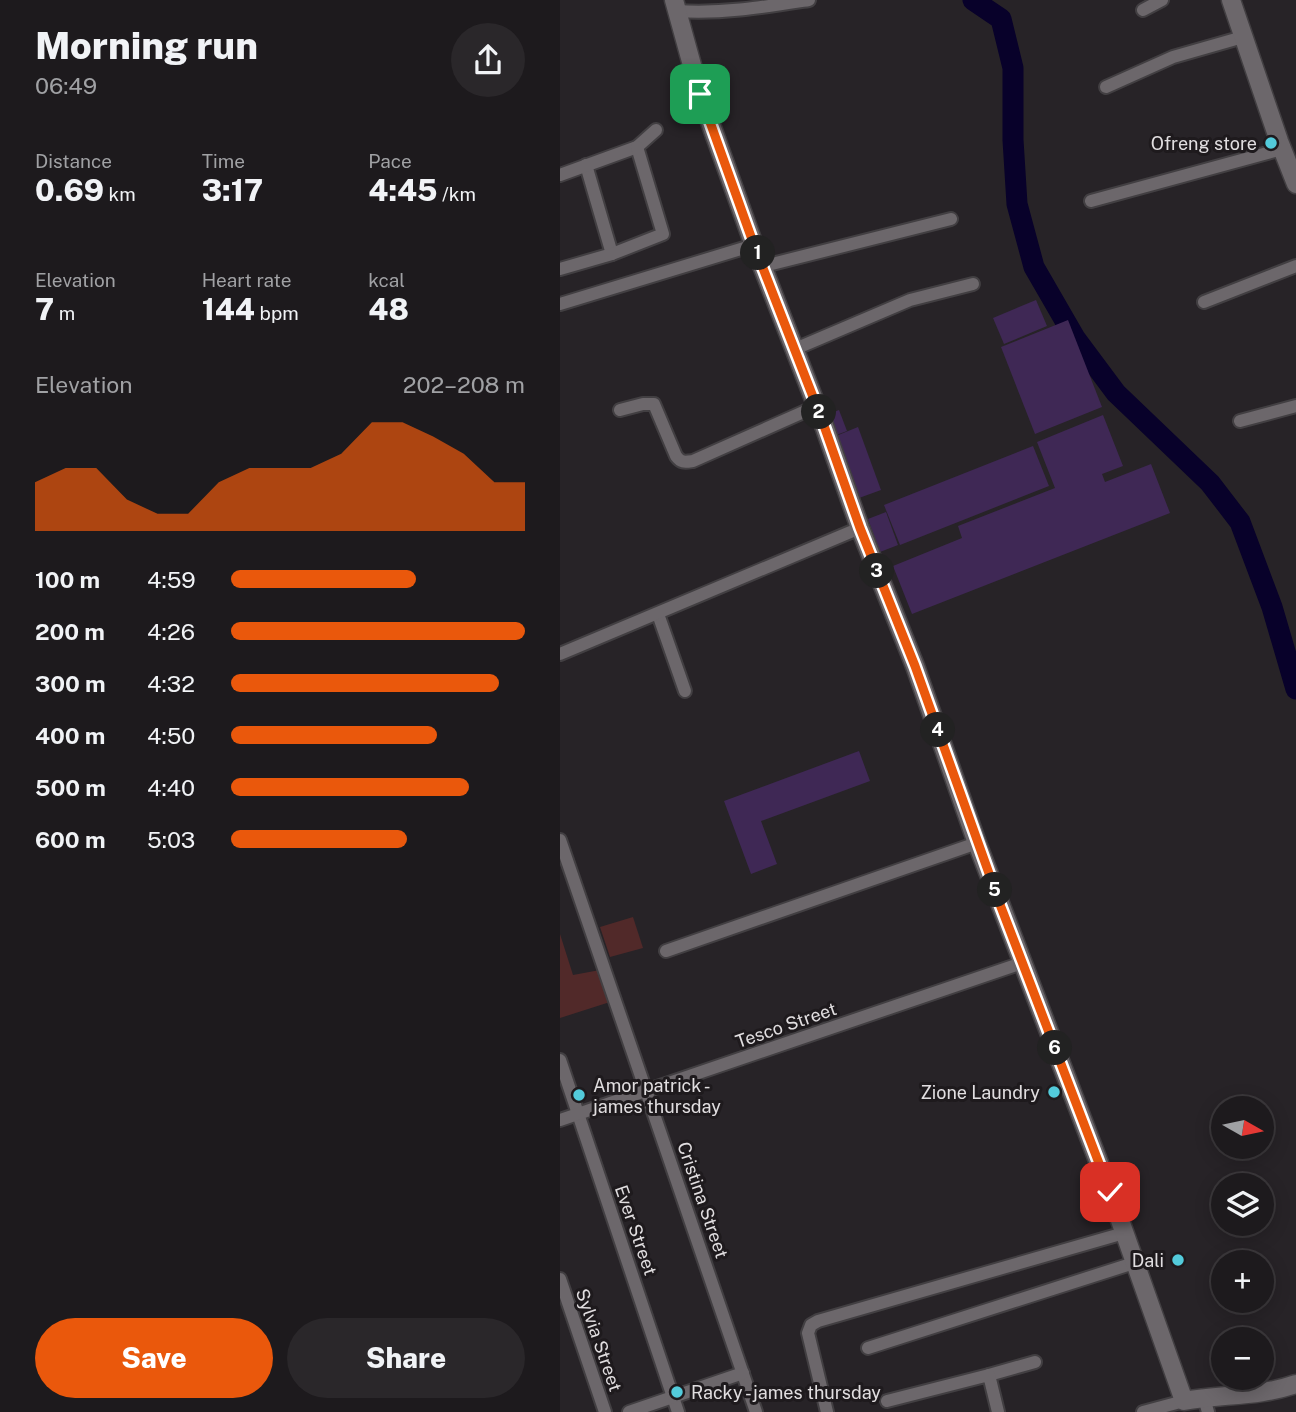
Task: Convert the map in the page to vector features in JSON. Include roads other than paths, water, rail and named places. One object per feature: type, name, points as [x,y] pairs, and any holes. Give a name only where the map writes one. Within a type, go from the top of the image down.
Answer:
[{"type":"street","points":[[809,0],[707,13],[675,5],[700,94],[754,245],[915,666],[977,843],[1124,1233],[1184,1401]]},
{"type":"street","points":[[1143,10],[1162,0]]},
{"type":"street","points":[[1231,0],[1296,184]]},
{"type":"street","points":[[1106,87],[1173,57],[1243,37]]},
{"type":"street","points":[[560,175],[637,146],[656,130]]},
{"type":"street","points":[[561,266],[612,254],[663,234],[637,146]]},
{"type":"street","points":[[1091,201],[1282,149]]},
{"type":"street","points":[[586,166],[612,254]]},
{"type":"street","points":[[764,266],[951,219]]},
{"type":"street","points":[[560,304],[754,245]]},
{"type":"street","points":[[1203,302],[1296,266]]},
{"type":"street","points":[[795,349],[910,300],[973,284]]},
{"type":"street","points":[[620,411],[643,404],[654,404],[676,456],[685,462],[693,461],[817,405]]},
{"type":"street","points":[[1240,421],[1296,406]]},
{"type":"street","points":[[560,654],[860,528]]},
{"type":"street","points":[[658,614],[685,691]]},
{"type":"street","name":"Cristina Street","points":[[560,840],[648,1090],[756,1412]]},
{"type":"street","points":[[666,951],[977,843]]},
{"type":"street","name":"Tesco Street","points":[[560,1120],[1022,963]]},
{"type":"street","name":"Ever Street","points":[[560,1060],[678,1412]]},
{"type":"street","points":[[827,1412],[808,1333],[811,1325],[1124,1233]]},
{"type":"street","points":[[868,1348],[1134,1263]]},
{"type":"street","name":"Sylvia Street","points":[[560,1279],[605,1412]]},
{"type":"street","points":[[887,1401],[1035,1362]]},
{"type":"street","points":[[629,1412],[743,1373]]},
{"type":"street","points":[[989,1375],[998,1412]]},
{"type":"street","points":[[1143,1412],[1184,1401],[1206,1405],[1296,1384]]},
{"type":"waterway","points":[[973,0],[1001,19],[1013,68],[1013,140],[1017,204],[1034,267],[1075,338],[1116,393],[1210,483],[1240,522],[1272,607],[1296,689]]},
{"type":"place","name":"Ofreng store","points":[[1271,143]]},
{"type":"place","name":"Zione Laundry","points":[[1054,1092]]},
{"type":"place","name":"Amor patrick - james thursday","points":[[579,1095]]},
{"type":"place","name":"Dali","points":[[1178,1260]]},
{"type":"place","name":"Racky - james thursday","points":[[677,1392]]}]
